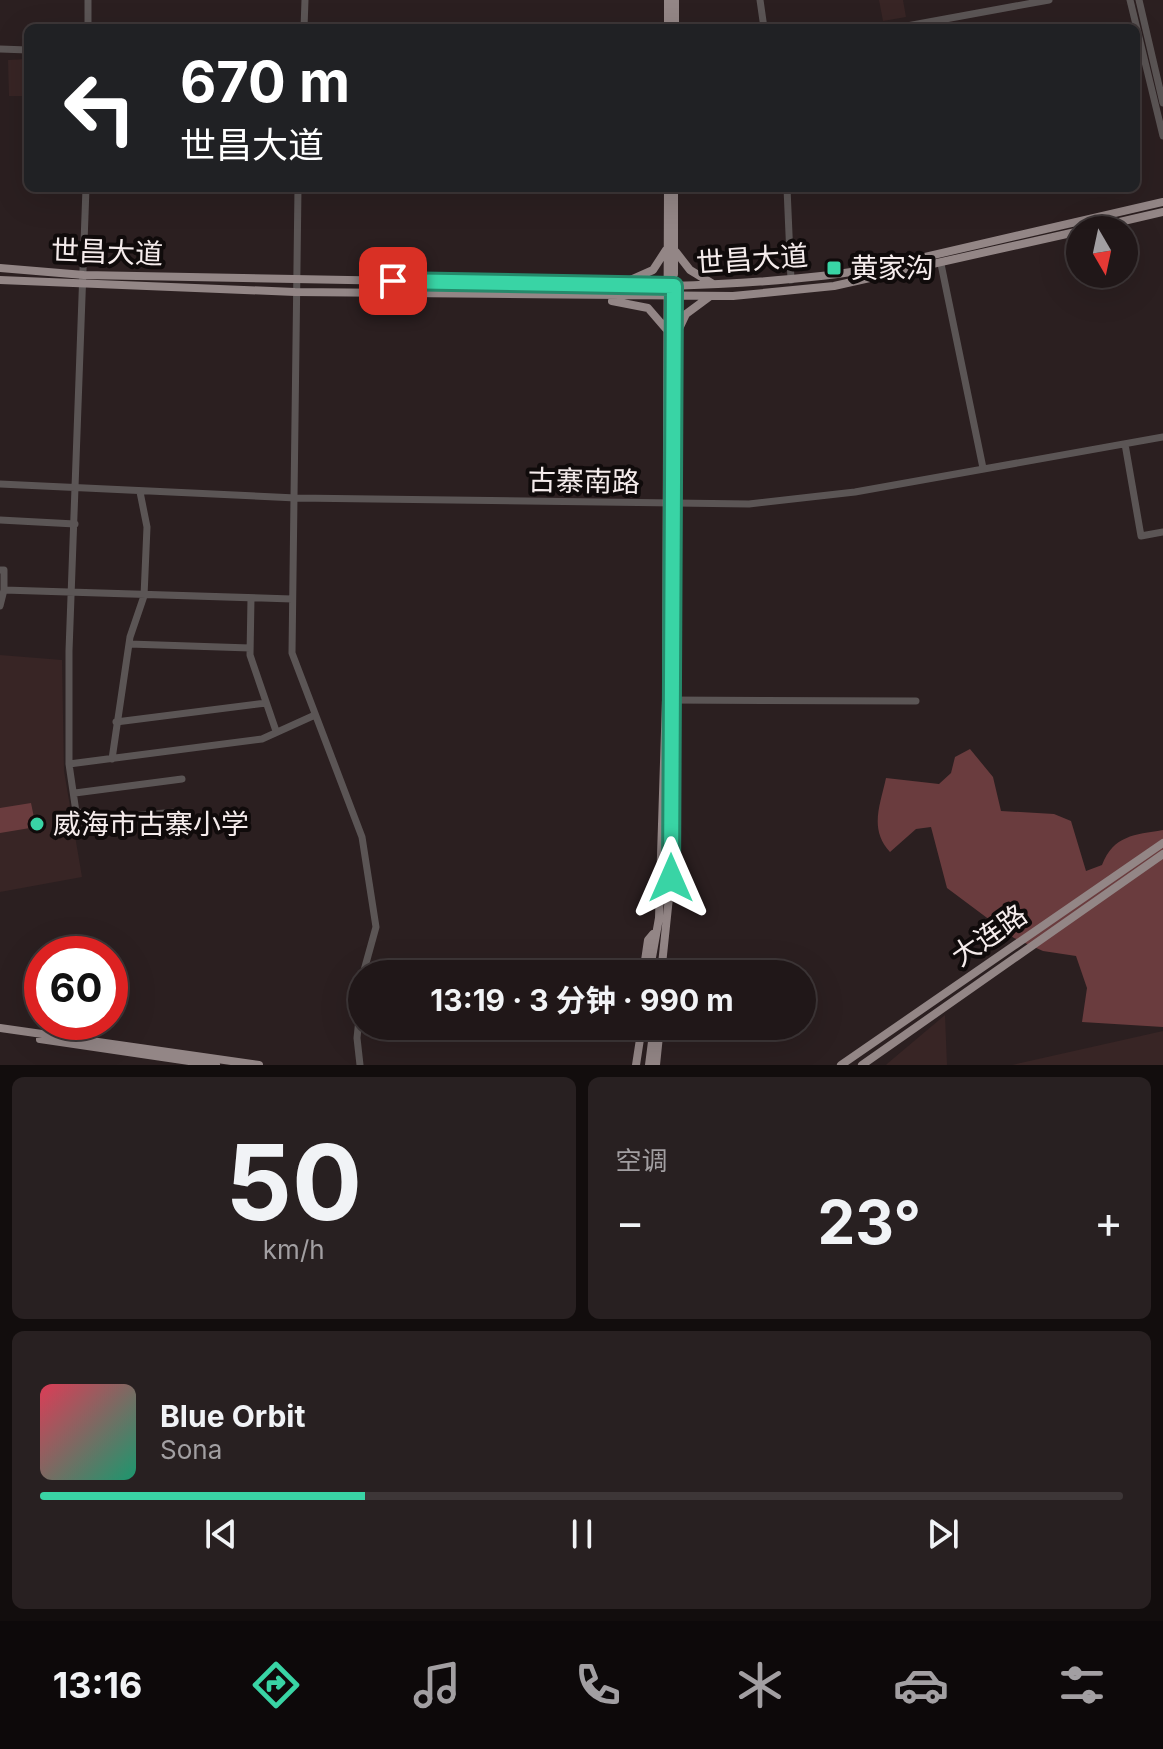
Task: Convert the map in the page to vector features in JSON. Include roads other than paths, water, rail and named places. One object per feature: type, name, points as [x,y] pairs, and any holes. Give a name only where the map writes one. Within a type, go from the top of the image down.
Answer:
[{"type":"main road","points":[[668,0],[668,24]]},
{"type":"main road","points":[[675,0],[675,24]]},
{"type":"main road","points":[[665,960],[671,878],[668,700],[674,341],[668,192]]},
{"type":"main road","points":[[615,285],[653,270],[671,247],[674,192]]},
{"type":"main road","name":"世昌大道","points":[[0,268],[84,275],[713,285],[791,280],[877,268],[1163,202]]},
{"type":"main road","name":"世昌大道","points":[[1138,218],[1163,212]]},
{"type":"main road","name":"世昌大道","points":[[0,280],[84,286],[295,292],[709,297],[834,286],[1066,235]]},
{"type":"main road","points":[[671,247],[689,269],[713,285]]},
{"type":"main road","points":[[600,297],[648,308],[661,319],[668,332]]},
{"type":"main road","points":[[674,341],[686,314],[709,297]]},
{"type":"main road","points":[[670,504],[668,332],[672,298]]},
{"type":"main road","points":[[649,960],[660,893],[668,700]]},
{"type":"main road","name":"大连路","points":[[841,1065],[1163,843]]},
{"type":"main road","name":"大连路","points":[[862,1065],[1163,854]]},
{"type":"main road","points":[[0,1031],[216,1065]]},
{"type":"main road","points":[[0,1031],[259,1065]]},
{"type":"main road","points":[[633,1065],[637,1040]]},
{"type":"main road","points":[[649,1065],[654,1040]]},
{"type":"main road","points":[[656,1065],[657,1040]]},
{"type":"street","points":[[88,0],[88,24]]},
{"type":"street","points":[[304,24],[305,0]]},
{"type":"street","points":[[760,0],[763,24]]},
{"type":"street","points":[[918,24],[1049,0]]},
{"type":"street","points":[[1130,0],[1136,24]]},
{"type":"street","points":[[1139,0],[1163,103]]},
{"type":"street","points":[[1140,41],[1163,136]]},
{"type":"street","points":[[0,49],[24,50]]},
{"type":"street","points":[[86,192],[69,764],[76,812],[89,813],[97,819],[176,812]]},
{"type":"street","points":[[298,192],[292,653],[362,837],[372,881],[376,927],[367,960]]},
{"type":"street","points":[[787,192],[791,280]]},
{"type":"street","points":[[941,264],[983,468]]},
{"type":"street","name":"古寨南路","points":[[0,484],[296,498],[670,504],[787,502],[1163,437]]},
{"type":"street","points":[[1125,444],[1141,536],[1163,532]]},
{"type":"street","points":[[112,759],[129,644],[144,596],[147,527],[140,492]]},
{"type":"street","points":[[0,520],[75,524]]},
{"type":"street","points":[[0,570],[4,570],[0,606]]},
{"type":"street","points":[[4,590],[292,599]]},
{"type":"street","points":[[251,598],[250,648],[255,676],[276,731]]},
{"type":"street","points":[[129,644],[250,648]]},
{"type":"street","points":[[668,700],[916,701]]},
{"type":"street","points":[[116,722],[266,703]]},
{"type":"street","points":[[69,764],[262,739],[315,715]]},
{"type":"street","points":[[75,793],[182,779]]},
{"type":"street","points":[[357,1040],[360,1065]]},
{"type":"place","name":"黄家沟","points":[[834,268]]},
{"type":"place","name":"威海市古寨小学","points":[[37,824]]}]
